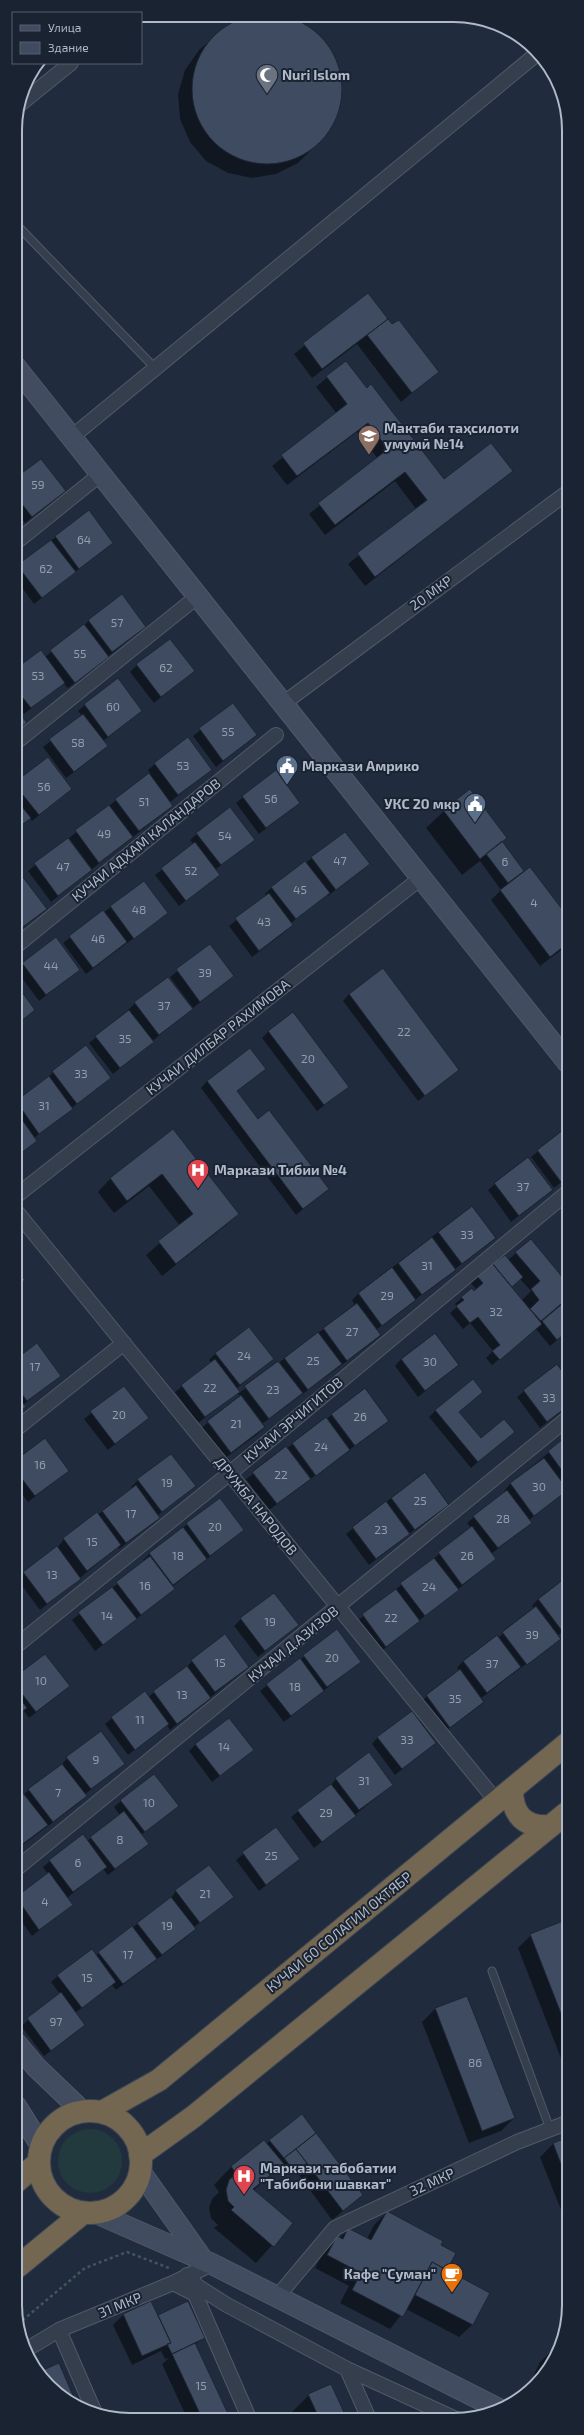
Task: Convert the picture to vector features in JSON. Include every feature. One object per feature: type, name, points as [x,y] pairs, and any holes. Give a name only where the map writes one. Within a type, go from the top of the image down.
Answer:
[{"type":"highway","name":"КУЧАИ 60 СОЛАГИИ ОКТЯБР","points":[[92,2111],[159,2080],[562,1748]]},
{"type":"highway","points":[[505,1795],[512,1801],[520,1818],[527,1823],[536,1826],[550,1826]]},
{"type":"highway","points":[[140,2163],[193,2117],[562,1817]]},
{"type":"highway","points":[[22,2264],[90,2213],[112,2208],[125,2199],[135,2186],[140,2163],[136,2140],[128,2127],[116,2118],[92,2111],[69,2115],[57,2122],[47,2133],[40,2155],[41,2178],[48,2190],[64,2205],[90,2213]]},
{"type":"highway","points":[[22,2175],[40,2155]]},
{"type":"main road","points":[[22,374],[73,436],[198,596],[289,698],[421,878],[562,1055]]},
{"type":"main road","points":[[22,2050],[36,2067],[92,2111]]},
{"type":"main road","points":[[22,2118],[40,2155]]},
{"type":"main road","points":[[140,2163],[208,2262]]},
{"type":"main road","points":[[90,2213],[208,2262],[493,2406]]},
{"type":"street","points":[[73,436],[154,367],[533,57]]},
{"type":"street","points":[[27,98],[70,64]]},
{"type":"street","points":[[22,537],[102,473]]},
{"type":"street","name":"20 МКР","points":[[289,698],[562,496]]},
{"type":"street","points":[[22,738],[198,596]]},
{"type":"street","name":"КУЧАИ АДХАМ КАЛАНДАРОВ","points":[[22,941],[276,734]]},
{"type":"street","name":"КУЧАИ ДИЛБАР РАХИМОВА","points":[[22,1191],[421,878]]},
{"type":"street","name":"КУЧАИ ЭРЧИГИТОВ","points":[[22,1641],[230,1473],[562,1197]]},
{"type":"street","name":"ДРУЖБА НАРОДОВ","points":[[22,1218],[338,1607],[505,1795]]},
{"type":"street","points":[[22,1424],[124,1343]]},
{"type":"street","name":"КУЧАИ Д.АЗИЗОВ","points":[[22,1864],[562,1423]]},
{"type":"street","name":"32 МКР","points":[[277,2297],[335,2228],[517,2142],[562,2125]]},
{"type":"street","name":"31 МКР","points":[[30,2347],[59,2330],[173,2284],[208,2262]]},
{"type":"street","points":[[187,2275],[197,2286],[228,2305],[347,2369],[443,2413]]},
{"type":"street","points":[[173,2284],[195,2294],[247,2413]]},
{"type":"street","points":[[59,2330],[92,2406]]},
{"type":"street","points":[[347,2369],[366,2413]]},
{"type":"lane","points":[[22,230],[154,367]]},
{"type":"lane","points":[[492,1971],[550,2129]]},
{"type":"green space","points":[[90,2129],[108,2134],[113,2138],[117,2143],[122,2161],[117,2179],[113,2184],[108,2188],[90,2193],[72,2188],[67,2184],[63,2179],[58,2161],[63,2143],[67,2138],[72,2134]]},
{"type":"building","name":"Nuri Islom","points":[[231,22],[303,22],[325,41],[334,53],[342,82],[341,104],[337,118],[330,131],[315,147],[303,156],[274,164],[252,163],[238,159],[225,152],[209,137],[200,125],[192,96],[193,74],[200,53],[219,31]]},
{"type":"building","points":[[368,293],[388,319],[322,369],[303,343]]},
{"type":"building","points":[[388,319],[392,324],[399,320],[439,372],[412,393],[367,335]]},
{"type":"building","points":[[346,361],[367,388],[371,384],[444,479],[491,443],[513,471],[375,577],[357,553],[427,500],[405,472],[335,525],[318,503],[388,449],[368,423],[297,476],[281,455],[347,404],[326,376]]},
{"type":"building","points":[[41,459],[66,491],[32,517],[22,504],[22,473]]},
{"type":"building","points":[[89,510],[113,543],[79,569],[55,536]]},
{"type":"building","points":[[51,540],[76,572],[42,598],[22,572],[22,561]]},
{"type":"building","points":[[122,594],[146,627],[112,652],[88,620]]},
{"type":"building","points":[[84,624],[109,657],[75,683],[50,650]]},
{"type":"building","points":[[170,639],[195,671],[161,697],[136,664]]},
{"type":"building","points":[[41,650],[65,683],[31,708],[22,697],[22,664]]},
{"type":"building","points":[[118,678],[142,711],[108,737],[84,704]]},
{"type":"building","points":[[233,703],[257,735],[223,761],[199,728]]},
{"type":"building","points":[[83,714],[108,746],[74,772],[49,739]]},
{"type":"building","points":[[22,716],[27,723],[22,726]]},
{"type":"building","points":[[188,737],[212,770],[178,795],[154,763]]},
{"type":"building","points":[[48,757],[72,789],[39,815],[22,794],[22,777]]},
{"type":"building","points":[[276,770],[300,803],[266,828],[242,796]]},
{"type":"building","points":[[149,773],[173,806],[139,831],[115,799]]},
{"type":"building","name":"УКС 20 мкр","points":[[470,789],[507,838],[480,859],[443,810]]},
{"type":"building","points":[[109,805],[133,837],[99,863],[75,830]]},
{"type":"building","points":[[22,807],[31,818],[22,825]]},
{"type":"building","points":[[230,807],[255,840],[221,865],[196,833]]},
{"type":"building","points":[[345,832],[370,864],[336,890],[311,857]]},
{"type":"building","points":[[68,838],[92,870],[58,896],[34,863]]},
{"type":"building","points":[[502,841],[524,871],[508,883],[486,854]]},
{"type":"building","points":[[195,842],[220,875],[186,901],[161,868]]},
{"type":"building","points":[[305,861],[330,893],[296,919],[271,887]]},
{"type":"building","points":[[530,867],[562,909],[562,948],[550,957],[500,890]]},
{"type":"building","points":[[22,876],[47,909],[22,928]]},
{"type":"building","points":[[144,881],[168,913],[134,939],[110,906]]},
{"type":"building","points":[[269,893],[293,925],[259,951],[235,918]]},
{"type":"building","points":[[103,910],[127,942],[93,968],[69,936]]},
{"type":"building","points":[[56,937],[80,970],[46,995],[22,963]]},
{"type":"building","points":[[210,944],[234,976],[200,1002],[176,969]]},
{"type":"building","points":[[383,968],[459,1070],[425,1096],[349,994]]},
{"type":"building","points":[[168,977],[193,1009],[159,1035],[134,1002]]},
{"type":"building","points":[[22,992],[35,1010],[22,1020]]},
{"type":"building","points":[[129,1010],[154,1042],[120,1068],[95,1036]]},
{"type":"building","points":[[293,1012],[349,1087],[324,1105],[268,1031]]},
{"type":"building","points":[[86,1045],[111,1078],[77,1104],[52,1071]]},
{"type":"building","points":[[250,1048],[266,1069],[237,1091],[258,1119],[269,1110],[329,1189],[303,1209],[207,1081]]},
{"type":"building","points":[[49,1076],[73,1109],[39,1134],[22,1110],[22,1096]]},
{"type":"building","points":[[22,1120],[37,1141],[22,1152]]},
{"type":"building","name":"Маркази Тибии №4","points":[[173,1129],[239,1214],[176,1264],[158,1241],[193,1214],[162,1174],[127,1201],[110,1178]]},
{"type":"building","points":[[562,1131],[562,1181],[561,1182],[537,1150]]},
{"type":"building","points":[[562,1131],[562,1181],[561,1182],[537,1150]]},
{"type":"building","points":[[528,1157],[553,1190],[519,1216],[494,1183]]},
{"type":"building","points":[[528,1157],[553,1190],[519,1216],[494,1183]]},
{"type":"building","points":[[472,1206],[496,1238],[462,1264],[438,1232]]},
{"type":"building","points":[[472,1206],[496,1238],[462,1264],[438,1232]]},
{"type":"building","points":[[432,1237],[456,1270],[422,1295],[398,1263]]},
{"type":"building","points":[[432,1237],[456,1270],[422,1295],[398,1263]]},
{"type":"building","points":[[531,1239],[562,1277],[562,1303],[541,1321],[530,1309],[539,1300],[531,1289],[540,1281],[515,1252]]},
{"type":"building","points":[[505,1255],[523,1277],[512,1287],[493,1264]]},
{"type":"building","points":[[491,1262],[542,1324],[500,1360],[492,1351],[500,1345],[478,1317],[470,1323],[456,1306],[464,1300],[461,1297],[472,1288],[474,1291],[483,1283],[476,1275]]},
{"type":"building","points":[[392,1267],[416,1300],[382,1326],[358,1293]]},
{"type":"building","points":[[392,1267],[416,1300],[382,1326],[358,1293]]},
{"type":"building","points":[[357,1303],[381,1335],[347,1361],[323,1328]]},
{"type":"building","points":[[357,1303],[381,1335],[347,1361],[323,1328]]},
{"type":"building","points":[[562,1304],[562,1336],[557,1340],[542,1321]]},
{"type":"building","points":[[249,1327],[274,1359],[240,1385],[215,1353]]},
{"type":"building","points":[[318,1332],[342,1364],[308,1390],[284,1358]]},
{"type":"building","points":[[318,1332],[342,1364],[308,1390],[284,1358]]},
{"type":"building","points":[[435,1333],[459,1365],[425,1391],[401,1359]]},
{"type":"building","points":[[435,1333],[459,1365],[425,1391],[401,1359]]},
{"type":"building","points":[[37,1343],[61,1376],[27,1401],[22,1394],[22,1354]]},
{"type":"building","points":[[215,1359],[240,1392],[205,1417],[181,1385]]},
{"type":"building","points":[[278,1361],[303,1393],[269,1419],[244,1386]]},
{"type":"building","points":[[278,1361],[303,1393],[269,1419],[244,1386]]},
{"type":"building","points":[[557,1364],[562,1371],[562,1411],[547,1422],[523,1390]]},
{"type":"building","points":[[557,1364],[562,1371],[562,1411],[547,1422],[523,1390]]},
{"type":"building","points":[[473,1379],[483,1392],[459,1412],[481,1438],[504,1419],[515,1432],[478,1462],[435,1410]]},
{"type":"building","points":[[124,1386],[149,1418],[115,1444],[90,1411]]},
{"type":"building","points":[[365,1388],[389,1421],[355,1446],[331,1414]]},
{"type":"building","points":[[365,1388],[389,1421],[355,1446],[331,1414]]},
{"type":"building","points":[[241,1395],[265,1427],[231,1453],[207,1421]]},
{"type":"building","points":[[241,1395],[265,1427],[231,1453],[207,1421]]},
{"type":"building","points":[[22,1402],[26,1407],[22,1410]]},
{"type":"building","points":[[326,1417],[350,1450],[316,1476],[292,1443]]},
{"type":"building","points":[[326,1417],[350,1450],[316,1476],[292,1443]]},
{"type":"building","points":[[45,1438],[69,1471],[35,1496],[22,1479],[22,1455]]},
{"type":"building","points":[[562,1440],[562,1471],[548,1451]]},
{"type":"building","points":[[286,1446],[311,1479],[277,1504],[252,1472]]},
{"type":"building","points":[[286,1446],[311,1479],[277,1504],[252,1472]]},
{"type":"building","points":[[171,1454],[196,1486],[162,1512],[137,1479]]},
{"type":"building","points":[[544,1458],[562,1482],[562,1495],[534,1516],[510,1483]]},
{"type":"building","points":[[425,1472],[449,1505],[415,1530],[391,1498]]},
{"type":"building","points":[[425,1472],[449,1505],[415,1530],[391,1498]]},
{"type":"building","points":[[136,1485],[160,1518],[126,1543],[102,1511]]},
{"type":"building","points":[[507,1490],[532,1523],[498,1548],[473,1516]]},
{"type":"building","points":[[220,1498],[244,1530],[210,1556],[186,1523]]},
{"type":"building","points":[[386,1501],[410,1534],[376,1559],[352,1527]]},
{"type":"building","points":[[386,1501],[410,1534],[376,1559],[352,1527]]},
{"type":"building","points":[[97,1512],[121,1545],[87,1571],[63,1538]]},
{"type":"building","points":[[472,1526],[496,1559],[462,1585],[438,1552]]},
{"type":"building","points":[[183,1527],[207,1559],[173,1585],[149,1553]]},
{"type":"building","points":[[57,1546],[81,1579],[47,1604],[23,1572]]},
{"type":"building","points":[[150,1556],[175,1589],[141,1615],[116,1582]]},
{"type":"building","points":[[434,1558],[459,1590],[425,1616],[400,1583]]},
{"type":"building","points":[[562,1580],[562,1631],[538,1599]]},
{"type":"building","points":[[562,1580],[562,1631],[538,1599]]},
{"type":"building","points":[[112,1587],[137,1619],[103,1645],[78,1612]]},
{"type":"building","points":[[396,1589],[420,1621],[386,1647],[362,1614]]},
{"type":"building","points":[[274,1593],[299,1625],[265,1651],[240,1618]]},
{"type":"building","points":[[536,1606],[561,1639],[527,1665],[502,1632]]},
{"type":"building","points":[[536,1606],[561,1639],[527,1665],[502,1632]]},
{"type":"building","points":[[337,1629],[361,1662],[327,1687],[303,1655]]},
{"type":"building","points":[[225,1634],[249,1667],[215,1692],[191,1660]]},
{"type":"building","points":[[497,1635],[521,1667],[487,1693],[463,1661]]},
{"type":"building","points":[[497,1635],[521,1667],[487,1693],[463,1661]]},
{"type":"building","points":[[45,1654],[70,1686],[36,1712],[22,1694],[22,1671]]},
{"type":"building","points":[[300,1658],[324,1691],[291,1716],[266,1684]]},
{"type":"building","points":[[187,1666],[211,1698],[177,1724],[153,1691]]},
{"type":"building","points":[[460,1669],[484,1702],[450,1728],[426,1695]]},
{"type":"building","points":[[460,1669],[484,1702],[450,1728],[426,1695]]},
{"type":"building","points":[[145,1691],[169,1724],[135,1750],[111,1717]]},
{"type":"building","points":[[22,1701],[27,1708],[22,1712]]},
{"type":"building","points":[[412,1711],[436,1743],[402,1769],[377,1737]]},
{"type":"building","points":[[229,1718],[254,1750],[220,1776],[195,1744]]},
{"type":"building","points":[[101,1731],[125,1764],[91,1789],[66,1757]]},
{"type":"building","points":[[369,1752],[393,1785],[359,1810],[335,1778]]},
{"type":"building","points":[[62,1764],[87,1796],[53,1822],[28,1789]]},
{"type":"building","points":[[154,1774],[179,1806],[145,1832],[120,1800]]},
{"type":"building","points":[[331,1784],[356,1816],[322,1842],[297,1810]]},
{"type":"building","points":[[23,1793],[48,1825],[22,1844]]},
{"type":"building","points":[[124,1811],[149,1844],[115,1869],[90,1837]]},
{"type":"building","points":[[276,1827],[300,1859],[266,1885],[242,1852]]},
{"type":"building","points":[[83,1834],[107,1867],[73,1892],[49,1860]]},
{"type":"building","points":[[209,1865],[234,1897],[200,1923],[175,1890]]},
{"type":"building","points":[[49,1872],[73,1905],[39,1930],[22,1906],[22,1892]]},
{"type":"building","points":[[171,1897],[196,1929],[162,1955],[137,1923]]},
{"type":"building","points":[[562,1921],[562,2016],[530,1934]]},
{"type":"building","points":[[132,1926],[157,1959],[123,1984],[98,1952]]},
{"type":"building","points":[[92,1949],[116,1982],[82,2008],[57,1975]]},
{"type":"building","points":[[61,1992],[85,2025],[51,2051],[27,2018]]},
{"type":"building","points":[[467,1996],[515,2118],[482,2131],[435,2008]]},
{"type":"building","points":[[302,2114],[316,2133],[284,2158],[269,2140]]},
{"type":"building","points":[[316,2133],[363,2195],[343,2211],[296,2149]]},
{"type":"building","name":"Маркази табобатии \"Табибони шавкат\"","points":[[264,2140],[284,2164],[253,2189],[293,2223],[274,2247],[231,2210],[234,2207],[228,2201],[226,2190],[229,2180],[236,2174],[231,2166]]},
{"type":"building","points":[[562,2140],[562,2167],[553,2143]]},
{"type":"building","points":[[296,2149],[307,2163],[295,2172],[284,2158]]},
{"type":"building","points":[[387,2211],[443,2241],[441,2245],[456,2253],[447,2270],[432,2262],[403,2317],[352,2290],[361,2273],[327,2255],[337,2236],[343,2239],[348,2228],[371,2240]]},
{"type":"building","name":"Кафе \"Суман\"","points":[[432,2262],[490,2293],[473,2325],[415,2295]]},
{"type":"building","points":[[151,2301],[171,2343],[142,2356],[123,2314]]},
{"type":"building","points":[[188,2301],[205,2338],[172,2354],[167,2344],[171,2343],[158,2315]]},
{"type":"building","points":[[195,2343],[228,2413],[200,2413],[172,2354]]},
{"type":"building","points":[[59,2363],[74,2398],[64,2391],[44,2370]]},
{"type":"building","points":[[331,2384],[344,2413],[317,2413],[308,2394]]},
{"type":"place","name":"Nuri Islom","points":[[267,94]]},
{"type":"place","name":"Мактаби таҳсилоти умумӣ №14","points":[[369,456]]},
{"type":"place","name":"Маркази Амрико","points":[[287,786]]},
{"type":"place","name":"УКС 20 мкр","points":[[475,824]]},
{"type":"place","name":"Маркази Тибии №4","points":[[198,1190]]},
{"type":"place","name":"Маркази табобатии \"Табибони шавкат\"","points":[[244,2196]]},
{"type":"place","name":"Кафе \"Суман\"","points":[[452,2294]]}]
